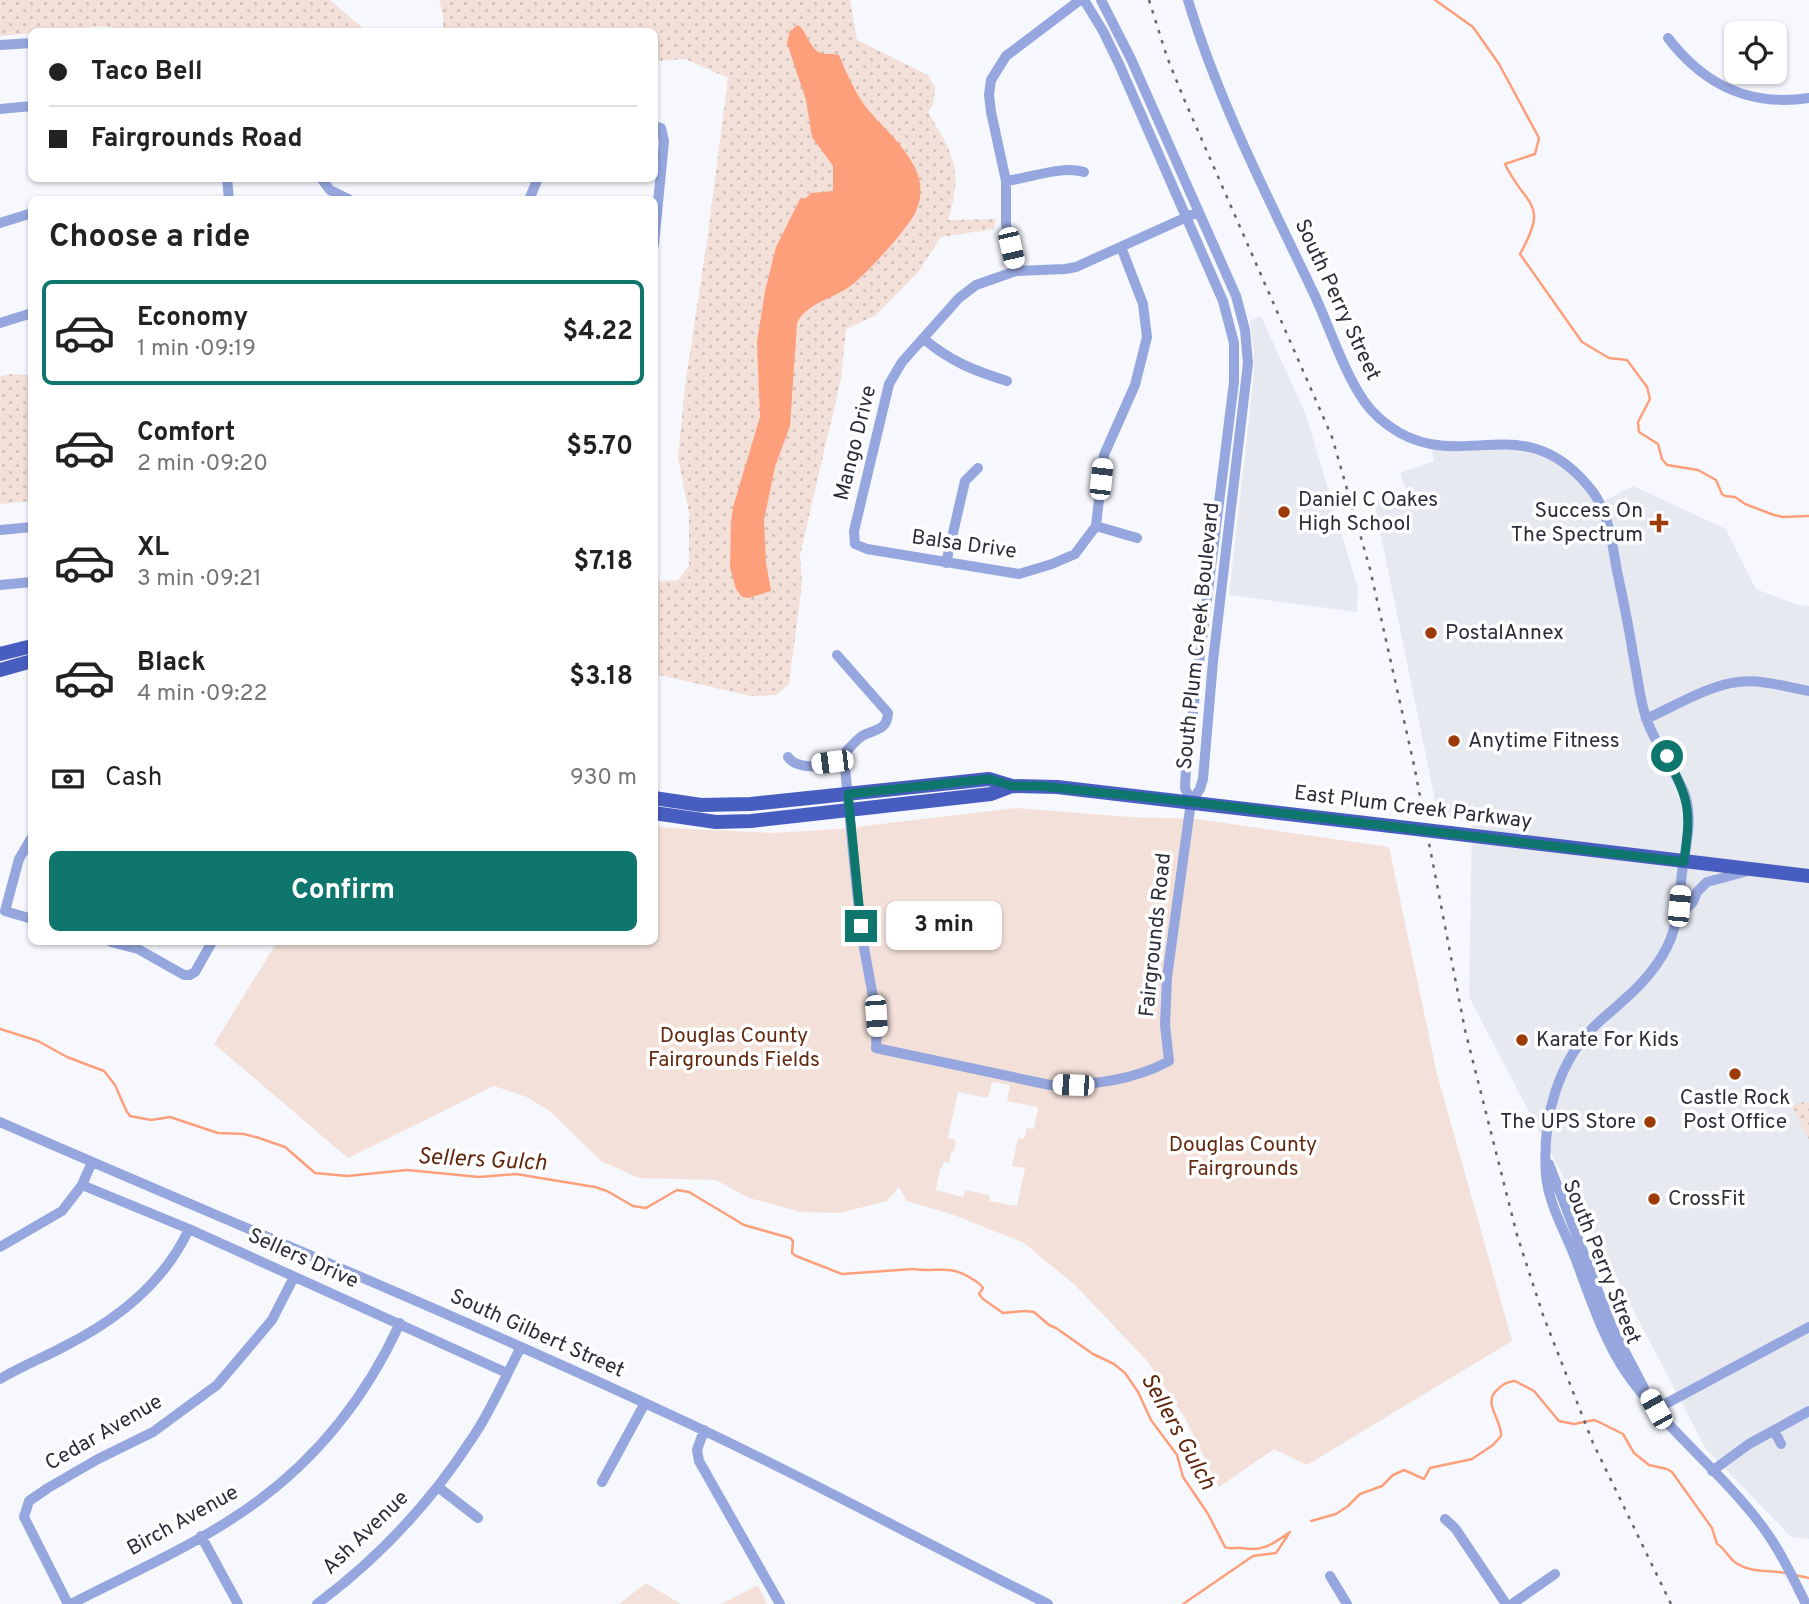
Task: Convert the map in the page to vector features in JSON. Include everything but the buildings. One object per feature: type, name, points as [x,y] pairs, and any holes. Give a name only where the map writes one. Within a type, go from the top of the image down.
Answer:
[{"type":"main road","points":[[0,654],[28,647]]},
{"type":"main road","points":[[0,670],[28,663]]},
{"type":"main road","name":"East Plum Creek Parkway","points":[[658,799],[716,806],[989,779],[1012,786],[1040,786],[1191,802],[1809,876]]},
{"type":"main road","name":"East Plum Creek Parkway","points":[[658,814],[689,819],[731,821],[991,793],[1012,786]]},
{"type":"street","points":[[1016,271],[1006,225],[1006,181],[990,112],[991,80],[1006,56],[1082,0]]},
{"type":"street","name":"South Plum Creek Boulevard","points":[[1082,0],[1103,30],[1115,56],[1223,301],[1232,332],[1235,363],[1186,768],[1185,788],[1191,802]]},
{"type":"street","name":"South Plum Creek Boulevard","points":[[1101,0],[1131,59],[1198,212],[1239,308],[1245,330],[1248,363],[1213,661],[1203,779],[1191,802]]},
{"type":"street","name":"South Perry Street","points":[[1188,0],[1246,151],[1351,378],[1375,414],[1401,433],[1431,444],[1448,446],[1513,443],[1540,449],[1573,469],[1595,494],[1604,512],[1646,719],[1687,799],[1689,817],[1678,916],[1667,948],[1649,975],[1589,1032],[1570,1058],[1550,1108],[1547,1159],[1612,1327],[1656,1409],[1761,1525],[1776,1546],[1806,1603]]},
{"type":"street","points":[[1668,37],[1690,65],[1724,87],[1773,100],[1809,98]]},
{"type":"street","points":[[0,45],[28,43]]},
{"type":"street","points":[[0,109],[28,106]]},
{"type":"street","points":[[658,127],[661,128],[664,141],[658,203]]},
{"type":"street","points":[[1006,181],[1032,178],[1070,167],[1084,172]]},
{"type":"street","points":[[324,182],[330,190],[342,196]]},
{"type":"street","points":[[325,196],[330,190]]},
{"type":"street","name":"Mango Drive","points":[[855,544],[854,531],[889,384],[902,362],[959,298],[976,285],[1016,271],[1065,270],[1198,212]]},
{"type":"street","points":[[0,223],[28,214]]},
{"type":"street","points":[[1121,247],[1143,304],[1147,337],[1135,385],[1104,455],[1096,526],[1137,538]]},
{"type":"street","points":[[0,323],[28,314]]},
{"type":"street","points":[[923,338],[946,357],[1007,381]]},
{"type":"street","points":[[946,563],[965,481],[978,468]]},
{"type":"street","name":"Balsa Drive","points":[[855,544],[867,549],[1019,574],[1075,554],[1096,526]]},
{"type":"street","points":[[0,530],[28,527]]},
{"type":"street","points":[[0,585],[28,582]]},
{"type":"street","points":[[788,757],[792,763],[802,767],[832,762],[862,737],[884,727],[888,713],[837,655]]},
{"type":"street","points":[[1646,719],[1716,688],[1737,682],[1762,682],[1809,691]]},
{"type":"street","name":"Fairgrounds Road","points":[[840,756],[845,768],[861,926],[876,1016],[876,1048],[1050,1085],[1073,1085],[1131,1077],[1169,1061],[1165,1025],[1167,977],[1191,802]]},
{"type":"street","points":[[28,844],[19,859],[2,911],[28,918]]},
{"type":"street","points":[[1678,916],[1693,902],[1697,892],[1707,882],[1755,870]]},
{"type":"street","points":[[122,945],[138,949],[184,975],[195,972],[210,945]]},
{"type":"street","name":"South Gilbert Street","points":[[0,1122],[521,1347],[704,1430],[1048,1604]]},
{"type":"street","points":[[0,1247],[62,1211],[82,1185],[92,1162]]},
{"type":"street","name":"Sellers Drive","points":[[82,1185],[189,1229],[507,1373]]},
{"type":"street","points":[[0,1378],[69,1345],[119,1314],[145,1292],[179,1250],[189,1229]]},
{"type":"street","name":"Cedar Avenue","points":[[69,1604],[24,1517],[29,1501],[98,1459],[153,1432],[217,1385],[272,1320],[294,1277]]},
{"type":"street","name":"Birch Avenue","points":[[69,1604],[201,1536],[257,1502],[290,1474],[330,1435],[356,1404],[382,1363],[400,1323]]},
{"type":"street","points":[[1656,1409],[1809,1327]]},
{"type":"street","name":"Ash Avenue","points":[[317,1604],[376,1556],[405,1527],[438,1487],[474,1435],[521,1347]]},
{"type":"street","points":[[602,1482],[645,1403]]},
{"type":"street","points":[[1712,1471],[1738,1451],[1809,1411]]},
{"type":"street","points":[[704,1430],[697,1450],[699,1461],[780,1604]]},
{"type":"street","points":[[1774,1430],[1782,1444]]},
{"type":"street","name":"Ash Avenue","points":[[438,1487],[478,1518]]},
{"type":"street","points":[[1445,1519],[1455,1528],[1506,1604]]},
{"type":"street","points":[[201,1536],[238,1604]]},
{"type":"street","points":[[1512,1604],[1555,1574]]},
{"type":"street","points":[[1330,1576],[1348,1604]]},
{"type":"shaded area","points":[[798,25],[817,51],[839,55],[863,103],[911,160],[919,180],[920,196],[911,219],[875,263],[849,287],[807,311],[797,323],[790,426],[775,467],[764,520],[766,563],[771,591],[748,598],[742,597],[736,589],[730,568],[731,523],[733,507],[760,417],[757,342],[765,291],[776,247],[800,199],[811,193],[833,191],[833,166],[812,137],[806,100],[787,43],[790,31]]},
{"type":"shaded area","points":[[1261,316],[1306,415],[1358,589],[1357,612],[1229,595],[1253,384],[1254,354],[1250,321]]},
{"type":"shaded area","points":[[1501,443],[1552,455],[1600,503],[1633,486],[1726,529],[1756,589],[1798,605],[1809,606],[1809,1539],[1791,1537],[1706,1449],[1469,997],[1472,820],[1438,815],[1374,501],[1406,491],[1400,473],[1434,461],[1431,444]]},
{"type":"green space","points":[[0,0],[330,0],[363,28],[103,26],[28,28],[28,33],[0,36]]},
{"type":"green space","points":[[439,0],[850,0],[857,40],[928,75],[935,88],[933,105],[928,112],[950,151],[955,175],[953,203],[948,220],[996,219],[994,229],[941,237],[919,271],[875,316],[846,329],[841,379],[800,555],[802,584],[789,684],[776,695],[751,696],[658,675],[658,580],[678,580],[689,565],[689,513],[678,458],[685,386],[728,78],[685,59],[658,61],[658,28],[443,28]]},
{"type":"green space","points":[[0,376],[28,376],[28,501],[0,504]]},
{"type":"green space","name":"Douglas County Fairgrounds","points":[[1016,808],[1129,817],[1197,819],[1389,847],[1437,1074],[1512,1341],[1307,1465],[1274,1449],[1219,1487],[1185,1418],[1148,1362],[1076,1286],[1024,1243],[951,1214],[907,1201],[899,1187],[887,1201],[840,1213],[801,1212],[749,1198],[716,1180],[639,1178],[601,1161],[551,1112],[527,1097],[494,1086],[348,1158],[214,1044],[275,945],[658,945],[658,826],[773,833],[839,829]],"holes":[[[992,1082],[1010,1085],[1007,1101],[1038,1107],[1034,1129],[1027,1128],[1024,1139],[1018,1138],[1012,1166],[1025,1168],[1017,1206],[989,1201],[990,1195],[965,1190],[963,1197],[936,1190],[940,1168],[944,1162],[949,1163],[951,1152],[954,1151],[956,1140],[948,1138],[958,1092],[988,1098]]]},
{"type":"green space","points":[[1801,1102],[1809,1103],[1809,1140],[1792,1107]]},
{"type":"green space","points":[[646,1583],[681,1604],[619,1604]]},
{"type":"green space","points":[[758,1585],[767,1604],[721,1604]]},
{"type":"waterway","points":[[1435,0],[1473,27],[1499,64],[1539,138],[1535,154],[1505,164],[1532,206],[1534,214],[1529,237],[1520,254],[1582,342],[1609,358],[1627,360],[1647,387],[1650,399],[1638,422],[1639,432],[1658,444],[1662,459],[1667,465],[1698,470],[1716,480],[1725,496],[1735,497],[1745,504],[1774,515],[1809,516]]},
{"type":"waterway","name":"Sellers Gulch","points":[[0,1029],[38,1041],[67,1057],[104,1071],[115,1085],[130,1116],[151,1120],[170,1117],[218,1133],[244,1134],[259,1138],[285,1147],[315,1173],[347,1176],[407,1170],[479,1177],[516,1174],[595,1187],[633,1206],[646,1208],[677,1190],[689,1192],[744,1225],[790,1238],[793,1241],[792,1253],[796,1256],[842,1274],[913,1269],[961,1273],[980,1284],[983,1288],[979,1294],[1003,1313],[1034,1312],[1049,1325],[1125,1373],[1138,1392],[1151,1420],[1177,1455],[1183,1477],[1208,1514],[1225,1547],[1262,1548],[1290,1532]]},
{"type":"waterway","name":"Sellers Gulch","points":[[1311,1521],[1336,1514],[1360,1494],[1382,1486],[1393,1475],[1404,1470],[1424,1479],[1430,1468],[1472,1459],[1493,1445],[1501,1436],[1501,1430],[1492,1407],[1492,1397],[1502,1386],[1515,1381],[1534,1391],[1559,1421],[1574,1424],[1594,1420],[1599,1422],[1623,1434],[1634,1453],[1649,1465],[1672,1472],[1712,1528],[1717,1544],[1736,1563],[1754,1570],[1785,1573]]},
{"type":"waterway","points":[[1183,1604],[1253,1556],[1276,1553],[1288,1535]]},
{"type":"waterway","name":"Sellers Gulch","points":[[1795,1575],[1809,1578]]},
{"type":"railway","points":[[1149,0],[1184,99],[1332,437],[1370,569],[1414,765],[1465,1030],[1517,1235],[1543,1315],[1593,1443],[1671,1604]]},
{"type":"place","name":"Daniel C Oakes High School","points":[[1284,512]]},
{"type":"place","name":"Success On The Spectrum","points":[[1659,523]]},
{"type":"place","name":"PostalAnnex","points":[[1431,633]]},
{"type":"place","name":"Anytime Fitness","points":[[1454,741]]},
{"type":"place","name":"Karate For Kids","points":[[1522,1040]]},
{"type":"place","name":"Castle Rock Post Office","points":[[1735,1074]]},
{"type":"place","name":"The UPS Store","points":[[1650,1122]]},
{"type":"place","name":"CrossFit","points":[[1654,1199]]},
{"type":"route","points":[[861,926],[848,794],[989,779],[1012,786],[1040,786],[1191,802],[1684,862],[1689,811],[1684,792],[1667,756]]},
{"type":"park label","name":"Douglas County Fairgrounds Fields","points":[[734,1048]]}]
